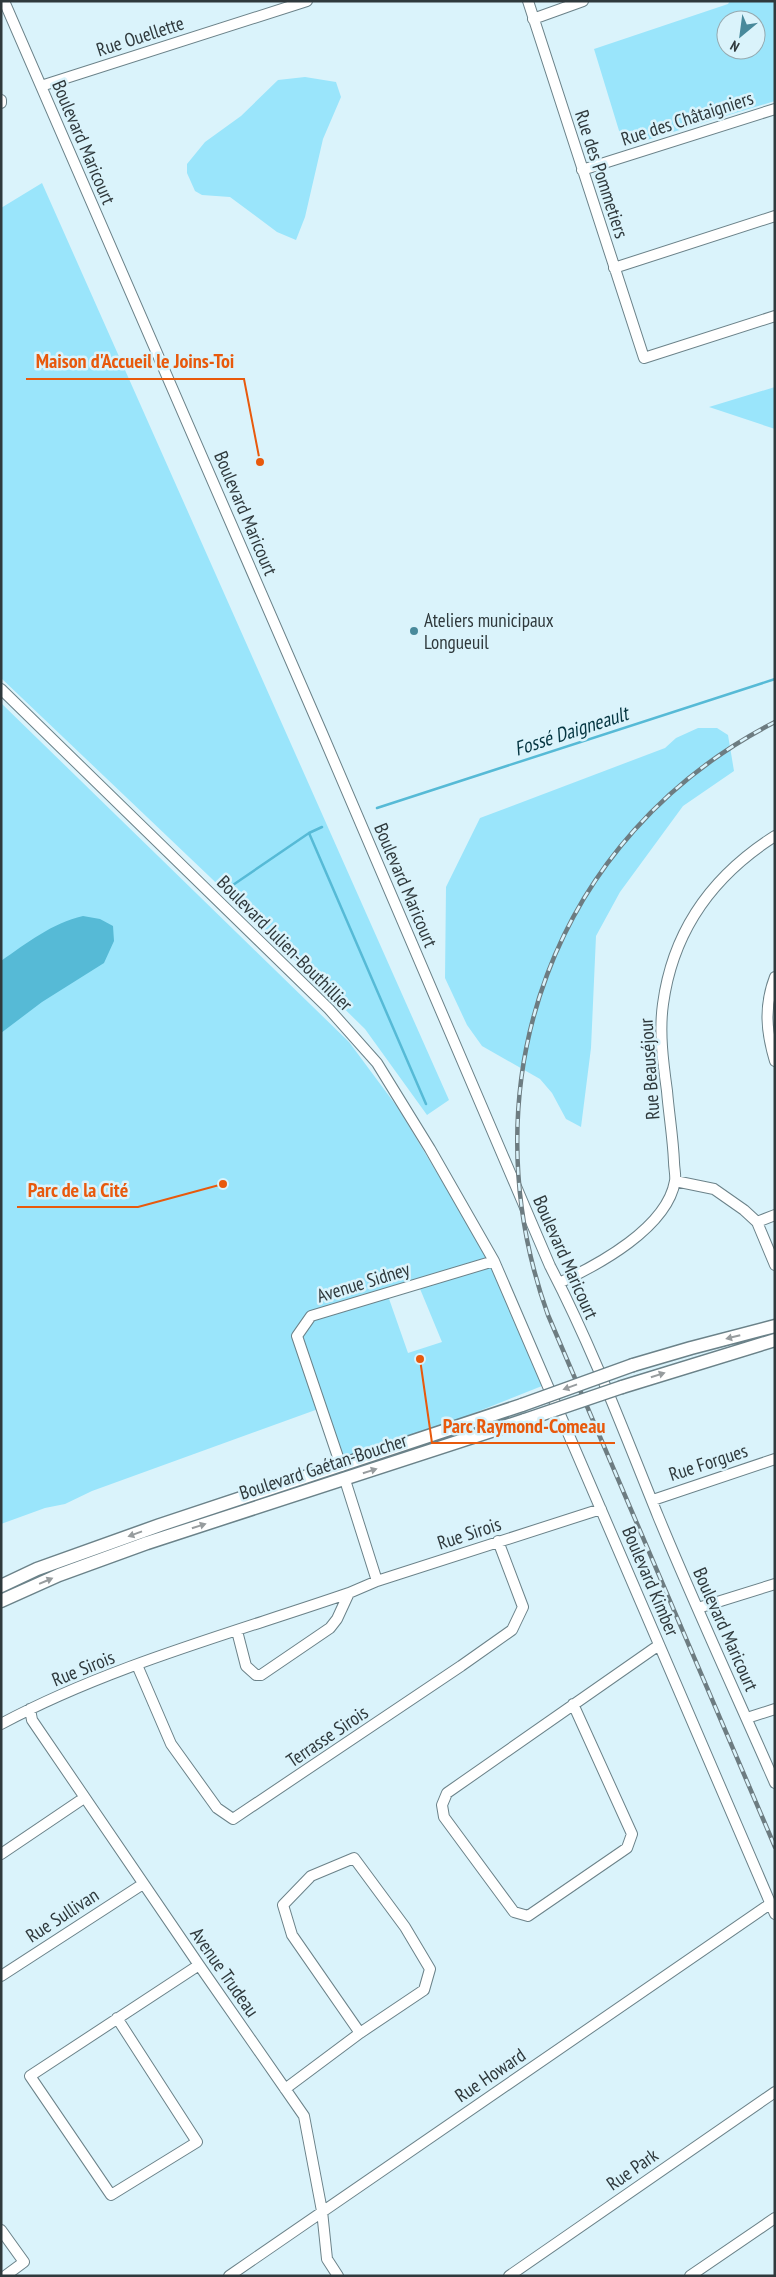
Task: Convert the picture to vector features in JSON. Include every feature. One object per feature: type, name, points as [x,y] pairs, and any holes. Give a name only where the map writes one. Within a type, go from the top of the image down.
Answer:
[{"type":"main road","name":"Boulevard Gaétan-Boucher","points":[[1,1586],[37,1569],[160,1525],[497,1415],[633,1365],[775,1326]]},
{"type":"main road","name":"Boulevard Gaétan-Boucher","points":[[1,1601],[58,1575],[146,1543],[345,1480],[693,1364],[775,1340]]},
{"type":"street","name":"Boulevard Maricourt","points":[[4,1],[775,1783]]},
{"type":"street","name":"Rue Ouellette","points":[[41,86],[307,1]]},
{"type":"street","name":"Rue des Pommetiers","points":[[528,1],[644,358],[775,316]]},
{"type":"street","points":[[533,19],[583,1]]},
{"type":"street","name":"Rue des Châtaigniers","points":[[582,170],[775,109]]},
{"type":"street","points":[[614,268],[775,216]]},
{"type":"street","name":"Boulevard Julien-Bouthillier","points":[[1,689],[328,1008],[377,1063],[430,1150],[494,1262]]},
{"type":"street","name":"Rue Beauséjour","points":[[559,1283],[608,1256],[651,1226],[666,1204],[675,1181],[662,1044],[662,1005],[670,962],[691,917],[708,894],[725,874],[775,836]]},
{"type":"street","points":[[775,977],[769,992],[766,1017],[768,1039],[775,1061]]},
{"type":"street","points":[[675,1181],[714,1189],[757,1222],[775,1265]]},
{"type":"street","points":[[757,1222],[775,1215]]},
{"type":"street","name":"Avenue Sidney","points":[[341,1466],[297,1336],[310,1316],[494,1262]]},
{"type":"street","name":"Boulevard Kimber","points":[[494,1262],[773,1909]]},
{"type":"street","name":"Rue Forgues","points":[[653,1500],[775,1459]]},
{"type":"street","points":[[345,1480],[377,1581]]},
{"type":"street","name":"Rue Sirois","points":[[1,1724],[30,1709],[136,1665],[350,1593],[377,1581],[601,1509]]},
{"type":"street","name":"Terrasse Sirois","points":[[136,1665],[171,1744],[217,1808],[233,1819],[512,1630],[523,1607],[498,1542]]},
{"type":"street","points":[[698,1608],[775,1584]]},
{"type":"street","points":[[237,1631],[246,1666],[256,1675],[261,1675],[330,1628],[337,1619],[350,1593]]},
{"type":"street","points":[[573,1704],[632,1834],[628,1848],[528,1916],[514,1912],[444,1817],[442,1805],[447,1793],[573,1704],[659,1645]]},
{"type":"street","name":"Avenue Trudeau","points":[[30,1709],[32,1720],[84,1798],[304,2116],[322,2212],[327,2259],[338,2276]]},
{"type":"street","points":[[747,1718],[775,1709]]},
{"type":"street","points":[[1,1854],[84,1798]]},
{"type":"street","points":[[285,2089],[360,2033],[424,1990],[430,1969],[405,1927],[354,1858],[311,1876],[283,1905],[292,1935],[360,2033]]},
{"type":"street","name":"Rue Sullivan","points":[[1,1976],[142,1884]]},
{"type":"street","name":"Rue Howard","points":[[229,2276],[773,1909]]},
{"type":"street","points":[[117,2018],[197,2142],[111,2195],[30,2076],[117,2018],[199,1965]]},
{"type":"street","name":"Rue Park","points":[[509,2276],[775,2092]]},
{"type":"street","points":[[690,2276],[775,2218]]},
{"type":"street","points":[[1,2230],[24,2262],[5,2276]]},
{"type":"shaded area","points":[[730,1],[775,1],[775,101],[624,147],[594,49],[728,4]]},
{"type":"shaded area","points":[[305,77],[336,82],[341,97],[323,139],[305,217],[296,240],[277,232],[230,197],[202,195],[195,191],[187,173],[187,164],[205,142],[241,116],[278,80]]},
{"type":"shaded area","points":[[42,183],[449,1100],[427,1115],[365,1029],[210,877],[1,678],[1,208]]},
{"type":"shaded area","points":[[775,387],[775,429],[709,407]]},
{"type":"shaded area","points":[[1,703],[349,1042],[398,1108],[490,1261],[387,1293],[408,1353],[442,1342],[418,1284],[494,1261],[547,1384],[341,1466],[321,1408],[92,1491],[65,1504],[45,1508],[1,1524]]},
{"type":"shaded area","points":[[698,728],[717,728],[728,735],[734,771],[683,806],[620,892],[596,936],[591,1048],[581,1127],[566,1119],[552,1093],[540,1079],[482,1046],[467,1025],[445,978],[446,887],[480,818],[665,748],[676,738]]},
{"type":"shaded area","points":[[83,916],[100,919],[113,926],[114,941],[104,963],[42,1002],[1,1033],[1,961],[50,929],[61,923]]},
{"type":"waterway","name":"Fossé Daigneault","points":[[377,808],[775,679]]},
{"type":"waterway","name":"Fossé Daigneault","points":[[322,827],[309,833],[426,1104]]},
{"type":"waterway","points":[[230,887],[309,833]]},
{"type":"railway","points":[[775,722],[698,771],[634,830],[584,899],[547,975],[525,1056],[517,1141],[525,1228],[548,1315],[775,1847]]},
{"type":"place","name":"Maison d'Accueil le Joins-Toi","points":[[260,462]]},
{"type":"place","name":"Ateliers municipaux Longueuil","points":[[414,631]]},
{"type":"place","name":"Parc de la Cité","points":[[223,1184]]},
{"type":"place","name":"Parc Raymond-Comeau","points":[[420,1359]]}]
